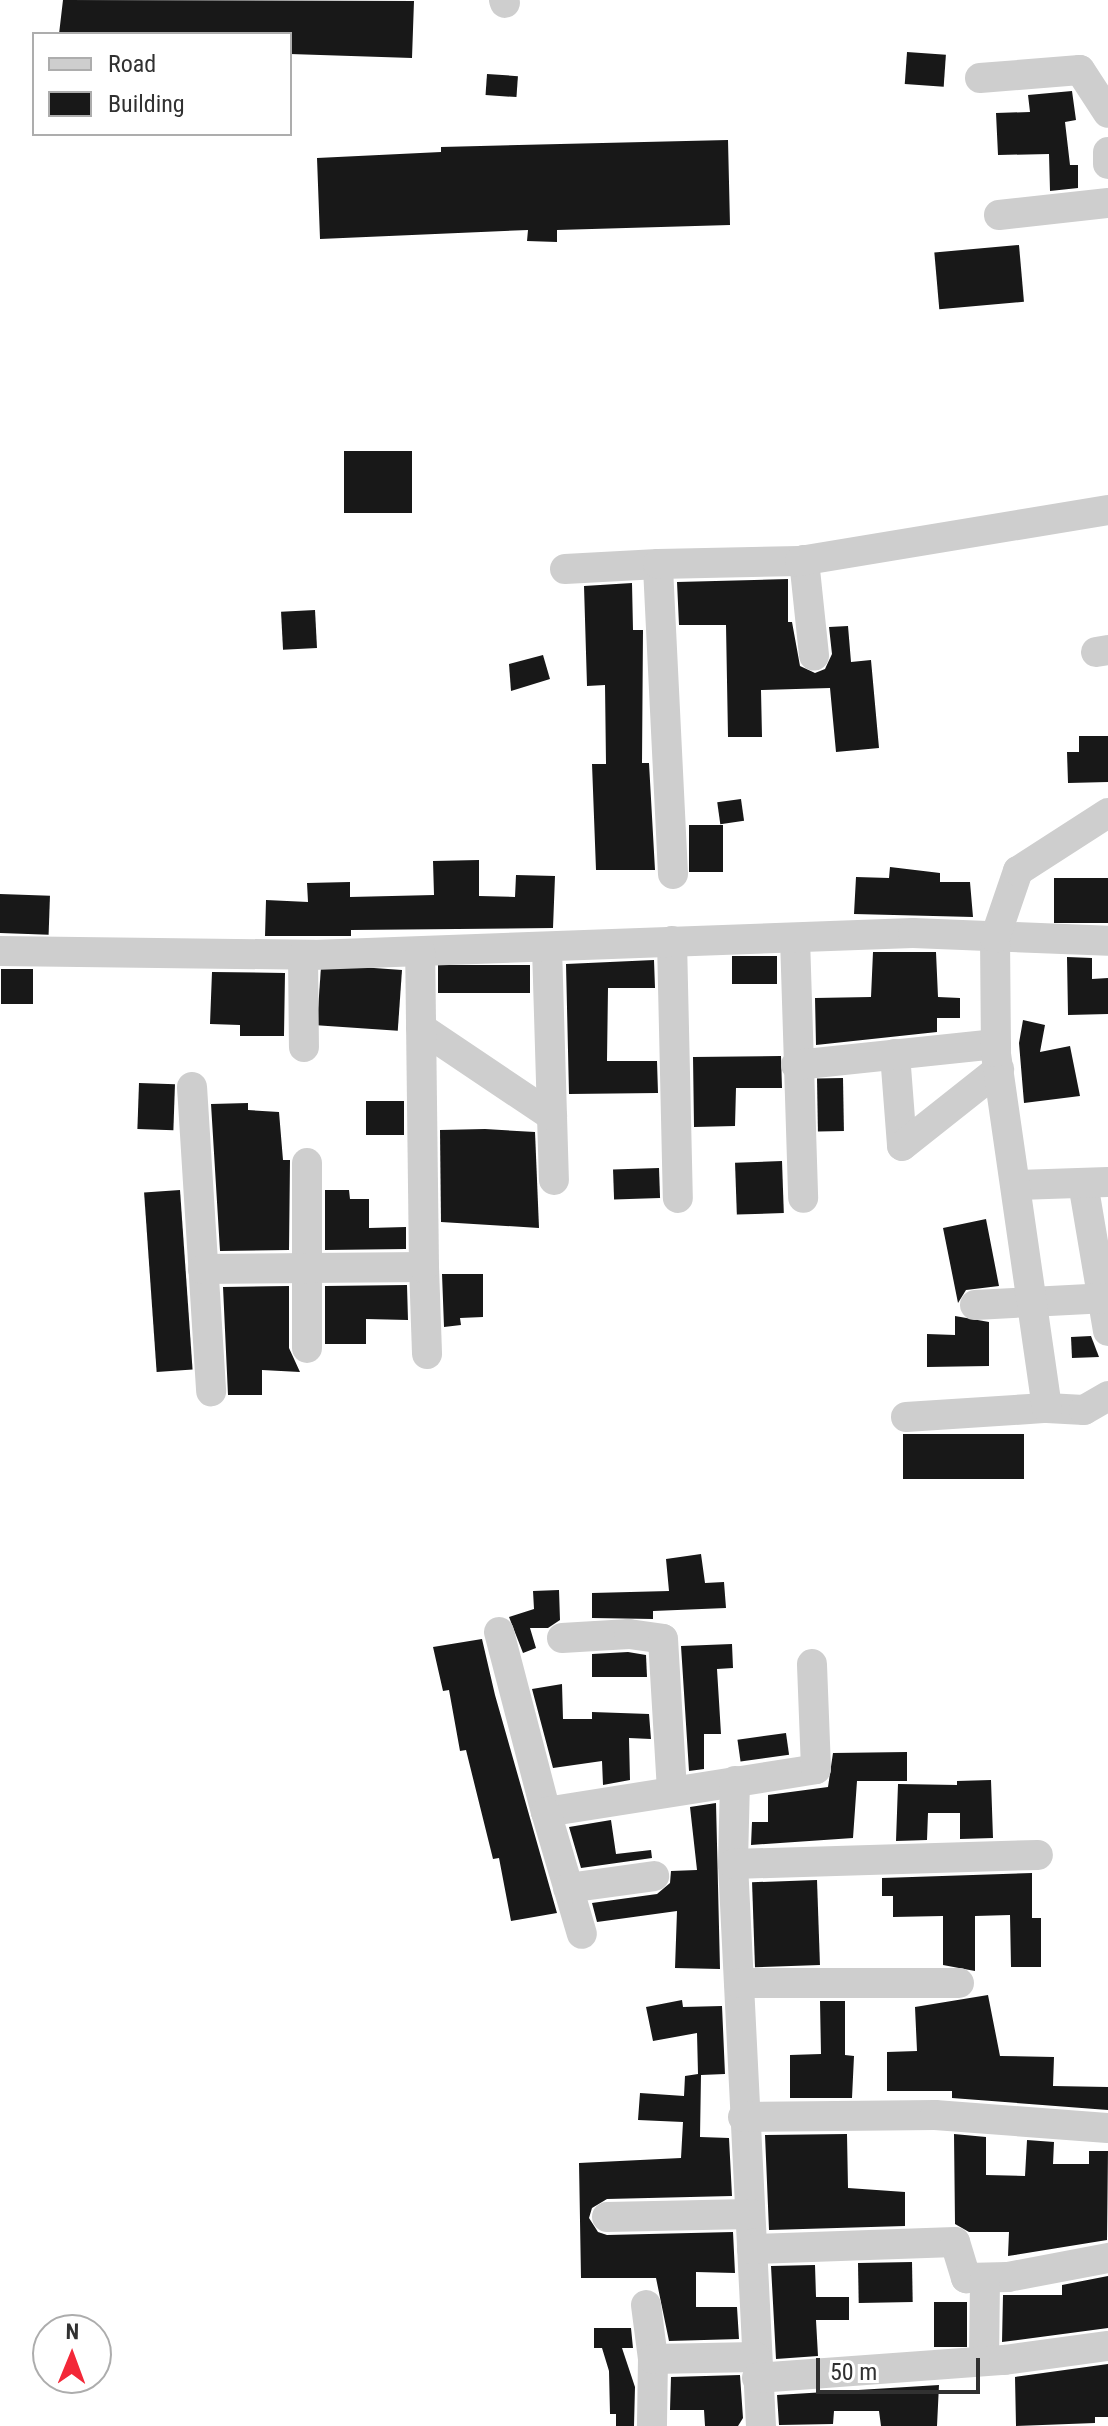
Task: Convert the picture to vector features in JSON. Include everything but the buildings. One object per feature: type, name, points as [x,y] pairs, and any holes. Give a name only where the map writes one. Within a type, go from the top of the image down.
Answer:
[{"type":"street","points":[[980,78],[1080,70],[1108,113]]},
{"type":"street","points":[[1108,152],[1108,164]]},
{"type":"street","points":[[999,215],[1108,203]]},
{"type":"street","points":[[565,569],[804,560],[1108,510]]},
{"type":"street","points":[[804,560],[814,655]]},
{"type":"street","points":[[658,564],[673,874]]},
{"type":"street","points":[[1047,1408],[1018,1185],[997,1056],[995,938],[1018,871],[1108,813]]},
{"type":"street","points":[[0,951],[303,955],[913,933],[1108,941]]},
{"type":"street","points":[[795,938],[796,1065],[803,1198]]},
{"type":"street","points":[[672,941],[678,1198]]},
{"type":"street","points":[[547,947],[554,1180]]},
{"type":"street","points":[[420,952],[427,1354]]},
{"type":"street","points":[[303,955],[304,1047]]},
{"type":"street","points":[[421,1028],[552,1116]]},
{"type":"street","points":[[796,1065],[895,1054],[997,1056]]},
{"type":"street","points":[[895,1054],[902,1146],[997,1056]]},
{"type":"street","points":[[192,1087],[211,1391]]},
{"type":"street","points":[[307,1163],[307,1348]]},
{"type":"street","points":[[1018,1185],[1096,1183],[1108,1331]]},
{"type":"street","points":[[203,1269],[424,1267]]},
{"type":"street","points":[[975,1305],[1105,1298]]},
{"type":"street","points":[[906,1417],[1047,1408],[1084,1410],[1108,1396]]},
{"type":"street","points":[[499,1632],[582,1934]]},
{"type":"street","points":[[562,1638],[629,1634],[663,1639],[672,1791]]},
{"type":"street","points":[[546,1812],[816,1769],[812,1664]]},
{"type":"street","points":[[735,1781],[733,1864],[743,2117],[761,2426]]},
{"type":"street","points":[[733,1864],[1038,1855]]},
{"type":"street","points":[[568,1888],[654,1876]]},
{"type":"street","points":[[739,1983],[959,1983]]},
{"type":"street","points":[[743,2117],[935,2115],[1108,2128]]},
{"type":"street","points":[[607,2217],[750,2214]]},
{"type":"street","points":[[752,2249],[955,2242],[966,2278],[985,2278],[1108,2258]]},
{"type":"street","points":[[984,2361],[985,2278]]},
{"type":"street","points":[[646,2305],[653,2359],[652,2426]]},
{"type":"street","points":[[653,2359],[756,2368],[984,2361],[1108,2346]]}]
